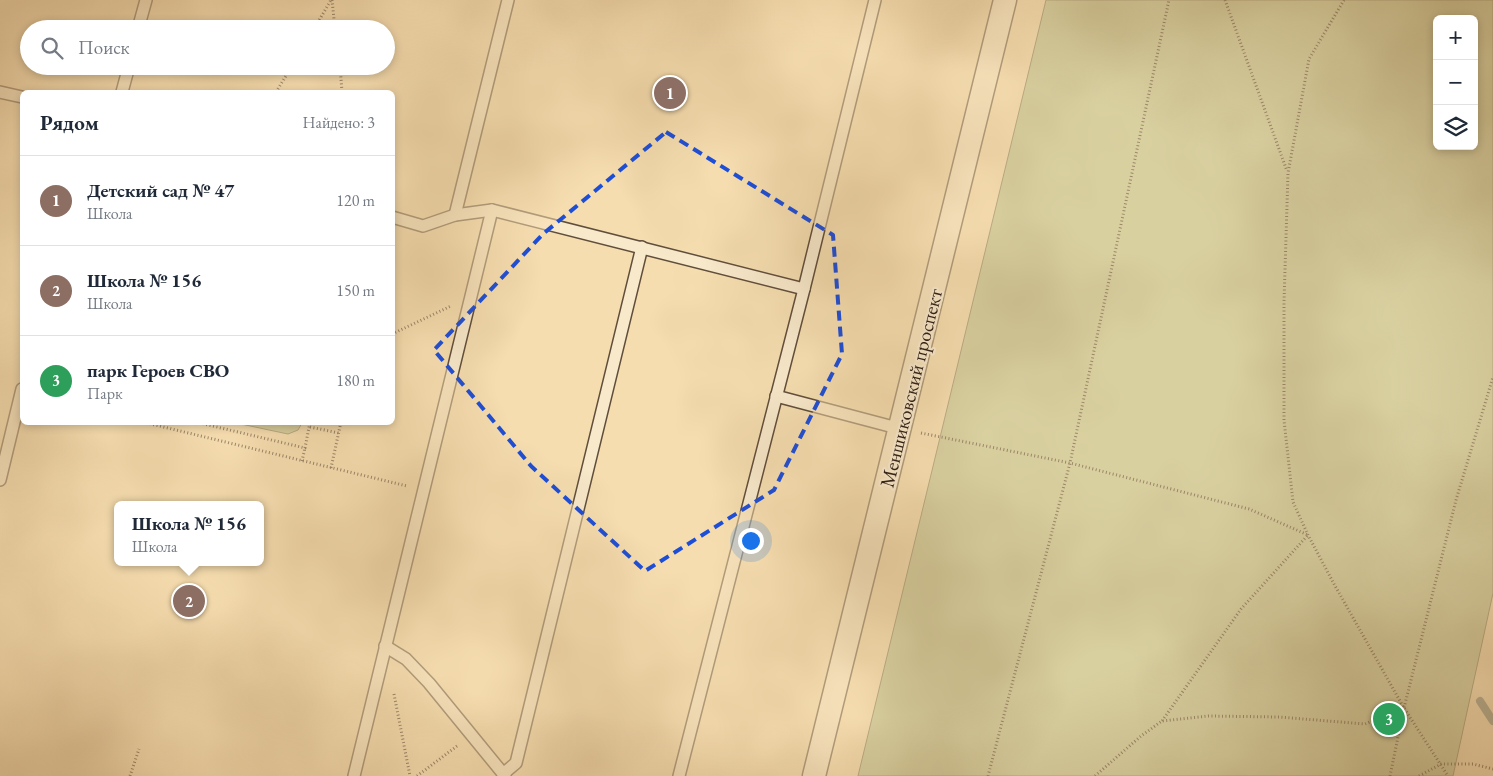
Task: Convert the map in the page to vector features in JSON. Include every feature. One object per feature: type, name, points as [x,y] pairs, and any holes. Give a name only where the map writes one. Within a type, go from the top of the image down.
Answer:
[{"type":"street","name":"Меншиковский проспект","points":[[814,776],[901,429],[1005,0]]},
{"type":"lane","points":[[140,20],[146,0]]},
{"type":"lane","points":[[454,215],[508,0]]},
{"type":"lane","points":[[679,776],[804,289],[875,0]]},
{"type":"lane","points":[[123,90],[127,75]]},
{"type":"lane","points":[[0,92],[20,97]]},
{"type":"lane","points":[[354,776],[422,490],[492,210]]},
{"type":"lane","points":[[395,218],[423,226],[454,215],[492,210],[804,289]]},
{"type":"lane","points":[[385,646],[406,659],[429,683],[504,775],[516,763],[642,247]]},
{"type":"lane","points":[[776,396],[901,429]]},
{"type":"lane","points":[[0,480],[20,397]]},
{"type":"path","points":[[320,20],[332,0]]},
{"type":"path","points":[[332,0],[334,20]]},
{"type":"path","points":[[988,776],[1070,463],[1169,0]]},
{"type":"path","points":[[1225,0],[1288,174]]},
{"type":"path","points":[[1344,0],[1310,59],[1288,174],[1284,302],[1284,420],[1294,502],[1308,535],[1404,708],[1448,776]]},
{"type":"path","points":[[277,90],[286,75]]},
{"type":"path","points":[[341,75],[342,90]]},
{"type":"path","points":[[395,333],[471,297]]},
{"type":"path","points":[[1390,776],[1404,708],[1456,500],[1493,377]]},
{"type":"path","points":[[157,425],[422,490]]},
{"type":"path","points":[[209,425],[305,448]]},
{"type":"path","points":[[302,461],[310,425]]},
{"type":"path","points":[[313,425],[339,433]]},
{"type":"path","points":[[331,468],[340,425]]},
{"type":"path","points":[[901,429],[1070,463],[1249,508],[1308,535]]},
{"type":"path","points":[[1095,776],[1141,736],[1162,721],[1241,609],[1308,535]]},
{"type":"path","points":[[394,691],[410,776]]},
{"type":"path","points":[[1162,721],[1208,716],[1279,717],[1365,724],[1404,708]]},
{"type":"path","points":[[417,776],[472,735]]},
{"type":"path","points":[[130,776],[139,749]]},
{"type":"path","points":[[1419,776],[1441,764],[1473,764],[1493,769]]},
{"type":"highlighted area","points":[[666,132],[833,235],[842,354],[774,490],[645,571],[531,466],[434,350],[543,234]]},
{"type":"green space","points":[[1046,0],[1493,0],[1493,593],[1453,776],[858,776]]},
{"type":"green space","points":[[245,425],[301,425],[298,430],[288,434]]},
{"type":"waterway","points":[[1480,701],[1493,721]]},
{"type":"place","name":"Детский сад № 47","points":[[670,93]]},
{"type":"place","name":"Школа № 156","points":[[189,601]]},
{"type":"place","name":"парк Героев СВО","points":[[1389,719]]}]
